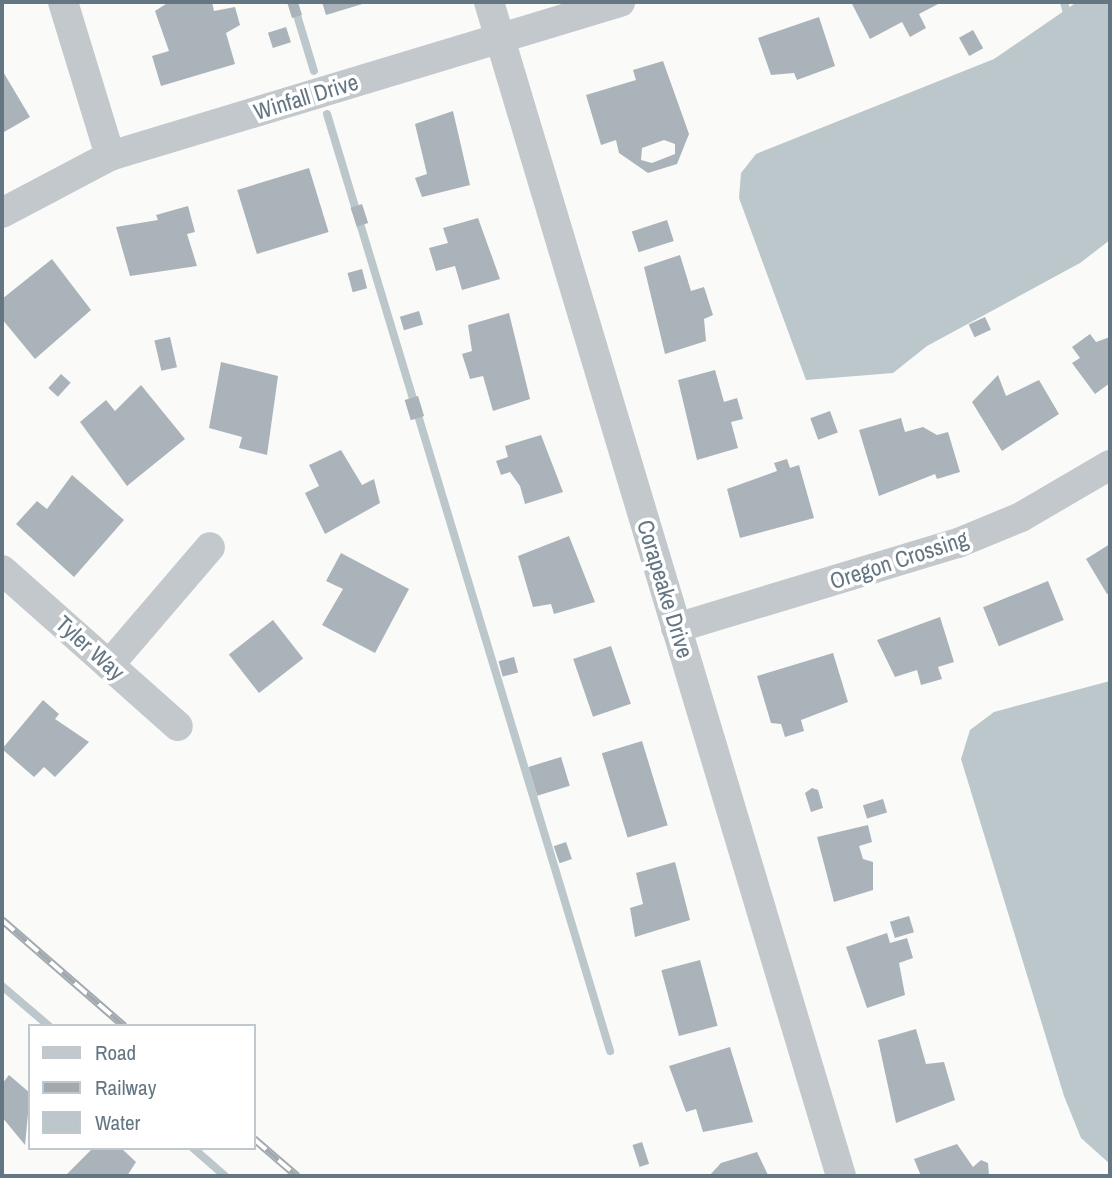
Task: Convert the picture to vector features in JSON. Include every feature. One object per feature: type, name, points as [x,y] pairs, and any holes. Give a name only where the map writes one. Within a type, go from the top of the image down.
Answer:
[{"type":"street","points":[[62,2],[110,156]]},
{"type":"street","name":"Corapeake Drive","points":[[489,2],[841,1176]]},
{"type":"street","name":"Winfall Drive","points":[[2,214],[110,156],[620,2]]},
{"type":"street","name":"Oregon Crossing","points":[[676,628],[958,543],[1021,517],[1110,465]]},
{"type":"street","points":[[109,665],[210,547]]},
{"type":"street","name":"Tyler Way","points":[[2,570],[178,726]]},
{"type":"water","points":[[1077,2],[1110,2],[1110,240],[1080,263],[927,346],[893,373],[806,380],[739,198],[741,173],[756,154],[994,59]]},
{"type":"water","points":[[1110,681],[1110,1164],[1081,1138],[1064,1096],[961,759],[970,730],[994,712]]},
{"type":"building","points":[[169,2],[212,2],[214,11],[235,7],[240,25],[226,33],[235,64],[161,86],[152,56],[169,51],[155,11]]},
{"type":"building","points":[[287,2],[298,2],[302,15],[292,18]]},
{"type":"building","points":[[322,2],[369,2],[326,15]]},
{"type":"building","points":[[851,2],[942,2],[919,14],[926,28],[910,37],[902,22],[870,39]]},
{"type":"building","points":[[819,17],[835,66],[797,80],[794,73],[771,75],[758,38]]},
{"type":"building","points":[[286,27],[291,42],[273,48],[268,33]]},
{"type":"building","points":[[973,30],[983,48],[969,56],[959,38]]},
{"type":"building","points":[[663,61],[689,134],[677,164],[648,173],[619,153],[616,140],[601,145],[586,95],[636,80],[633,70]],"holes":[[[664,140],[675,144],[675,154],[652,163],[641,160],[642,148]]]},
{"type":"building","points":[[2,70],[30,117],[4,132],[2,127]]},
{"type":"building","points":[[453,111],[470,185],[422,197],[415,178],[427,174],[415,124]]},
{"type":"building","points":[[309,168],[329,232],[257,254],[237,190]]},
{"type":"building","points":[[362,204],[368,223],[357,227],[351,208]]},
{"type":"building","points":[[188,206],[195,232],[187,234],[197,266],[130,276],[116,227],[158,220],[156,215]]},
{"type":"building","points":[[478,218],[500,279],[462,290],[455,266],[436,271],[429,248],[448,243],[443,228]]},
{"type":"building","points":[[667,220],[674,241],[639,252],[632,231]]},
{"type":"building","points":[[680,255],[691,291],[704,287],[713,315],[704,319],[706,341],[665,354],[644,267]]},
{"type":"building","points":[[52,259],[91,310],[35,359],[2,319],[2,299]]},
{"type":"building","points":[[362,269],[367,288],[353,292],[348,273]]},
{"type":"building","points":[[419,311],[423,324],[404,330],[400,317]]},
{"type":"building","points":[[509,313],[530,399],[493,411],[483,376],[470,379],[462,354],[472,351],[468,325]]},
{"type":"building","points":[[985,317],[991,330],[975,337],[969,325]]},
{"type":"building","points":[[1090,334],[1096,342],[1110,337],[1110,383],[1095,394],[1072,363],[1080,358],[1072,347]]},
{"type":"building","points":[[170,337],[177,367],[161,371],[154,341]]},
{"type":"building","points":[[221,362],[278,376],[267,455],[239,448],[242,437],[209,428]]},
{"type":"building","points":[[715,370],[724,402],[737,398],[743,419],[731,422],[738,448],[697,460],[678,380]]},
{"type":"building","points":[[61,374],[71,383],[58,397],[48,388]]},
{"type":"building","points":[[998,375],[1006,396],[1039,380],[1059,414],[1002,451],[972,402]]},
{"type":"building","points":[[141,385],[185,439],[127,486],[80,422],[106,400],[115,411]]},
{"type":"building","points":[[418,396],[424,416],[411,420],[405,400]]},
{"type":"building","points":[[830,411],[838,433],[818,440],[810,418]]},
{"type":"building","points":[[901,418],[905,432],[923,427],[937,435],[948,432],[960,472],[937,479],[935,474],[879,496],[859,430]]},
{"type":"building","points":[[541,435],[563,492],[525,504],[520,486],[510,472],[501,475],[496,461],[508,457],[505,446]]},
{"type":"building","points":[[341,450],[362,485],[374,479],[380,503],[325,534],[305,493],[319,486],[309,465]]},
{"type":"building","points":[[787,459],[790,468],[799,465],[814,518],[740,538],[727,489],[777,471],[774,463]]},
{"type":"building","points":[[72,475],[124,520],[74,577],[16,524],[37,501],[47,509]]},
{"type":"building","points":[[569,536],[595,602],[554,614],[551,604],[533,607],[518,556]]},
{"type":"building","points":[[1110,544],[1110,593],[1107,594],[1086,559]]},
{"type":"building","points":[[341,553],[409,589],[375,653],[322,625],[343,589],[326,581]]},
{"type":"building","points":[[1048,581],[1064,620],[999,646],[983,607]]},
{"type":"building","points":[[940,617],[954,662],[938,667],[942,679],[921,685],[917,670],[895,677],[877,640]]},
{"type":"building","points":[[273,620],[303,659],[259,693],[229,654]]},
{"type":"building","points":[[611,646],[631,704],[593,717],[573,659]]},
{"type":"building","points":[[833,653],[848,702],[801,720],[804,731],[785,737],[781,724],[771,723],[757,676]]},
{"type":"building","points":[[514,657],[518,672],[503,677],[499,661]]},
{"type":"building","points":[[43,700],[59,714],[55,719],[89,742],[55,777],[44,767],[34,777],[2,749]]},
{"type":"building","points":[[642,741],[668,825],[628,837],[602,753]]},
{"type":"building","points":[[561,757],[570,786],[537,796],[528,767]]},
{"type":"building","points":[[812,788],[818,790],[823,808],[811,812],[805,793]]},
{"type":"building","points":[[883,799],[887,812],[867,819],[863,805]]},
{"type":"building","points":[[868,825],[872,842],[859,846],[863,859],[873,862],[873,890],[834,902],[817,837]]},
{"type":"building","points":[[566,842],[572,859],[560,863],[554,846]]},
{"type":"building","points":[[675,862],[690,920],[635,937],[630,908],[643,904],[636,873]]},
{"type":"building","points":[[909,916],[914,932],[895,938],[890,922]]},
{"type":"building","points":[[887,933],[890,943],[907,938],[913,958],[899,963],[905,995],[867,1008],[846,947]]},
{"type":"building","points":[[700,960],[718,1026],[679,1036],[661,970]]},
{"type":"building","points":[[916,1029],[926,1064],[944,1062],[955,1100],[896,1123],[878,1040]]},
{"type":"building","points":[[730,1047],[753,1122],[703,1132],[696,1109],[686,1112],[669,1066]]},
{"type":"building","points":[[9,1075],[28,1091],[25,1145],[2,1117],[2,1084]]},
{"type":"building","points":[[642,1142],[649,1164],[640,1167],[632,1145]]},
{"type":"building","points":[[957,1144],[973,1167],[981,1160],[988,1163],[989,1176],[921,1176],[914,1159]]},
{"type":"building","points":[[91,1150],[123,1150],[136,1162],[127,1176],[65,1176]]},
{"type":"building","points":[[757,1152],[768,1175],[709,1176],[721,1163]]},
{"type":"waterway","points":[[293,2],[314,71]]},
{"type":"waterway","points":[[1064,2],[1068,17]]},
{"type":"waterway","points":[[327,114],[610,1051]]},
{"type":"waterway","points":[[2,986],[47,1024]]},
{"type":"waterway","points":[[195,1150],[225,1176]]},
{"type":"railway","points":[[2,920],[122,1024]]},
{"type":"railway","points":[[256,1141],[297,1176]]}]
